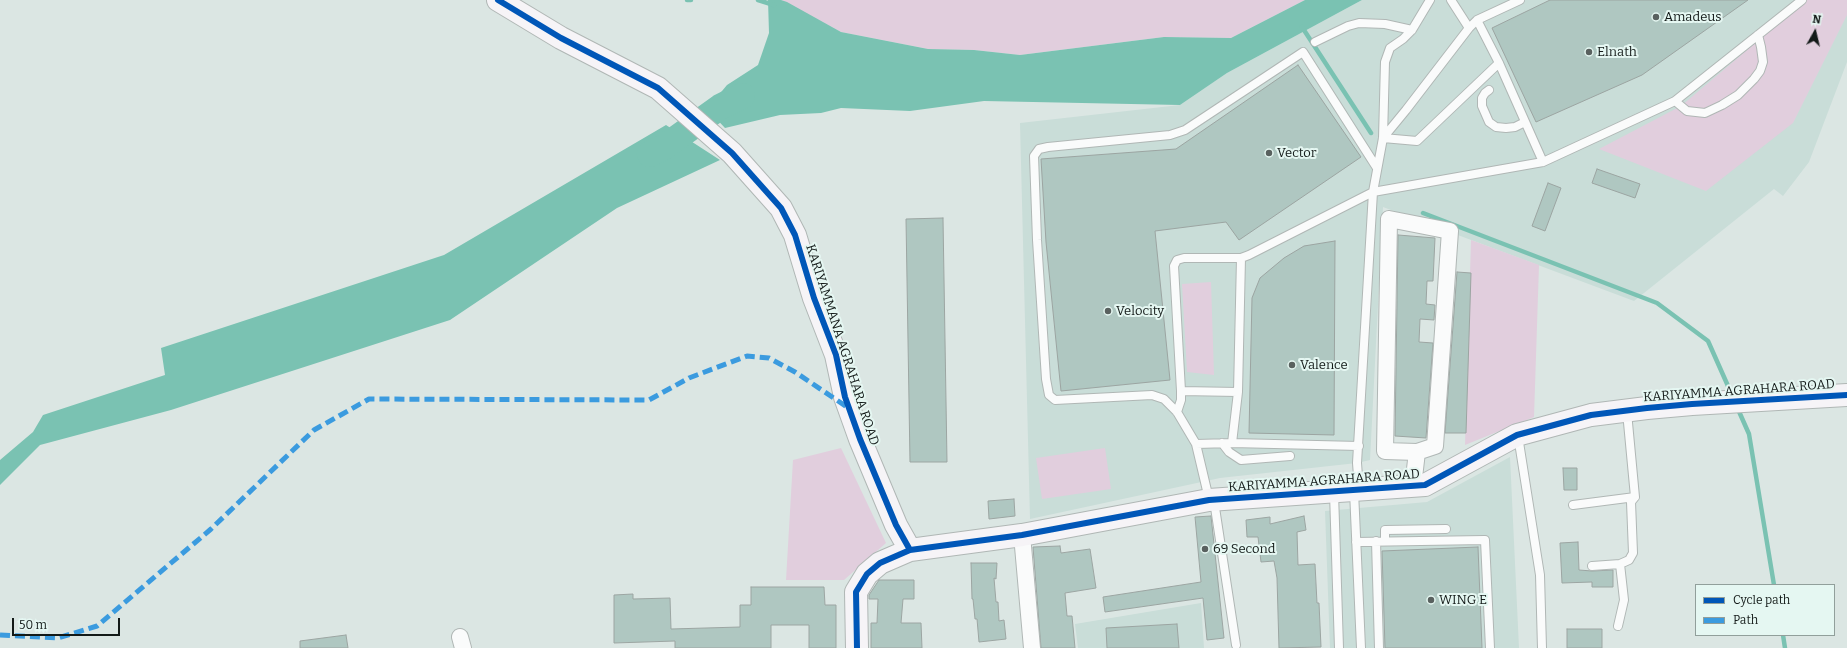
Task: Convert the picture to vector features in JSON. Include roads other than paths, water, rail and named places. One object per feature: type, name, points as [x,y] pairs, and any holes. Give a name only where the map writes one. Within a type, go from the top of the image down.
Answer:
[{"type":"street","name":"KARIYAMMANA AGRAHARA ROAD","points":[[498,0],[561,38],[658,88],[732,153],[781,208],[795,235],[814,298],[836,356],[845,396],[860,439],[896,525],[910,550]]},
{"type":"street","points":[[1389,219],[1450,231],[1435,446],[1417,452],[1385,450],[1389,219]]},
{"type":"street","name":"KARIYAMMA AGRAHARA ROAD","points":[[857,648],[856,592],[867,574],[880,563],[910,550],[1022,535],[1211,500],[1425,485],[1518,435],[1591,416],[1646,408],[1735,401],[1847,395]]},
{"type":"street","points":[[1413,486],[1417,452]]},
{"type":"street","points":[[1022,535],[1032,648]]},
{"type":"lane","points":[[1339,648],[1349,490],[1358,446],[1373,192],[1383,138],[1385,62],[1390,48],[1403,39],[1412,30],[1430,0]]},
{"type":"lane","points":[[1451,0],[1469,28]]},
{"type":"lane","points":[[1383,138],[1469,28],[1477,20],[1520,0]]},
{"type":"lane","points":[[1177,412],[1181,391],[1174,266],[1177,260],[1184,258],[1241,258],[1373,192],[1543,162],[1675,101],[1802,0]]},
{"type":"lane","points":[[1477,20],[1499,63],[1543,162]]},
{"type":"lane","points":[[1315,42],[1348,26],[1359,23],[1385,24],[1412,30]]},
{"type":"lane","points":[[1675,101],[1687,110],[1705,113],[1722,105],[1738,94],[1754,80],[1760,71],[1763,62],[1758,35]]},
{"type":"lane","points":[[1236,645],[1211,500],[1196,444],[1177,412],[1164,399],[1152,394],[1056,400],[1049,395],[1045,356],[1034,156],[1039,149],[1170,135],[1185,130],[1303,52],[1377,168]]},
{"type":"lane","points":[[1383,138],[1417,141],[1499,63]]},
{"type":"lane","points":[[1489,90],[1482,98],[1482,106],[1489,122],[1496,127],[1506,128],[1515,127],[1525,122]]},
{"type":"lane","points":[[1232,443],[1238,392],[1241,258]]},
{"type":"lane","points":[[1181,391],[1238,392]]},
{"type":"lane","points":[[1592,566],[1620,564],[1629,560],[1633,553],[1631,502],[1635,497],[1627,411]]},
{"type":"lane","points":[[1518,435],[1540,575],[1542,648]]},
{"type":"lane","points":[[1222,443],[1229,452],[1241,460],[1290,456]]},
{"type":"lane","points":[[1196,444],[1232,443],[1358,446]]},
{"type":"lane","points":[[1349,490],[1356,542],[1361,648]]},
{"type":"lane","points":[[1573,505],[1635,497]]},
{"type":"lane","points":[[1385,541],[1384,530],[1446,529]]},
{"type":"lane","points":[[1356,542],[1485,540],[1490,648]]},
{"type":"lane","points":[[1376,541],[1379,648]]},
{"type":"lane","points":[[1618,626],[1624,600],[1620,564]]},
{"type":"waterway","points":[[758,0],[774,5]]},
{"type":"waterway","points":[[1302,27],[1371,133]]},
{"type":"waterway","points":[[650,154],[664,147],[720,107],[742,96]]},
{"type":"waterway","points":[[1423,213],[1657,303],[1708,341],[1732,395]]},
{"type":"waterway","points":[[1737,407],[1749,434],[1774,584]]},
{"type":"waterway","points":[[1783,636],[1785,648]]},
{"type":"place","name":"Amadeus","points":[[1656,17]]},
{"type":"place","name":"Elnath","points":[[1589,52]]},
{"type":"place","name":"Vector","points":[[1269,153]]},
{"type":"place","name":"Velocity","points":[[1108,311]]},
{"type":"place","name":"Valence","points":[[1292,365]]},
{"type":"place","name":"69 Second","points":[[1205,549]]},
{"type":"place","name":"WING E","points":[[1431,600]]}]
